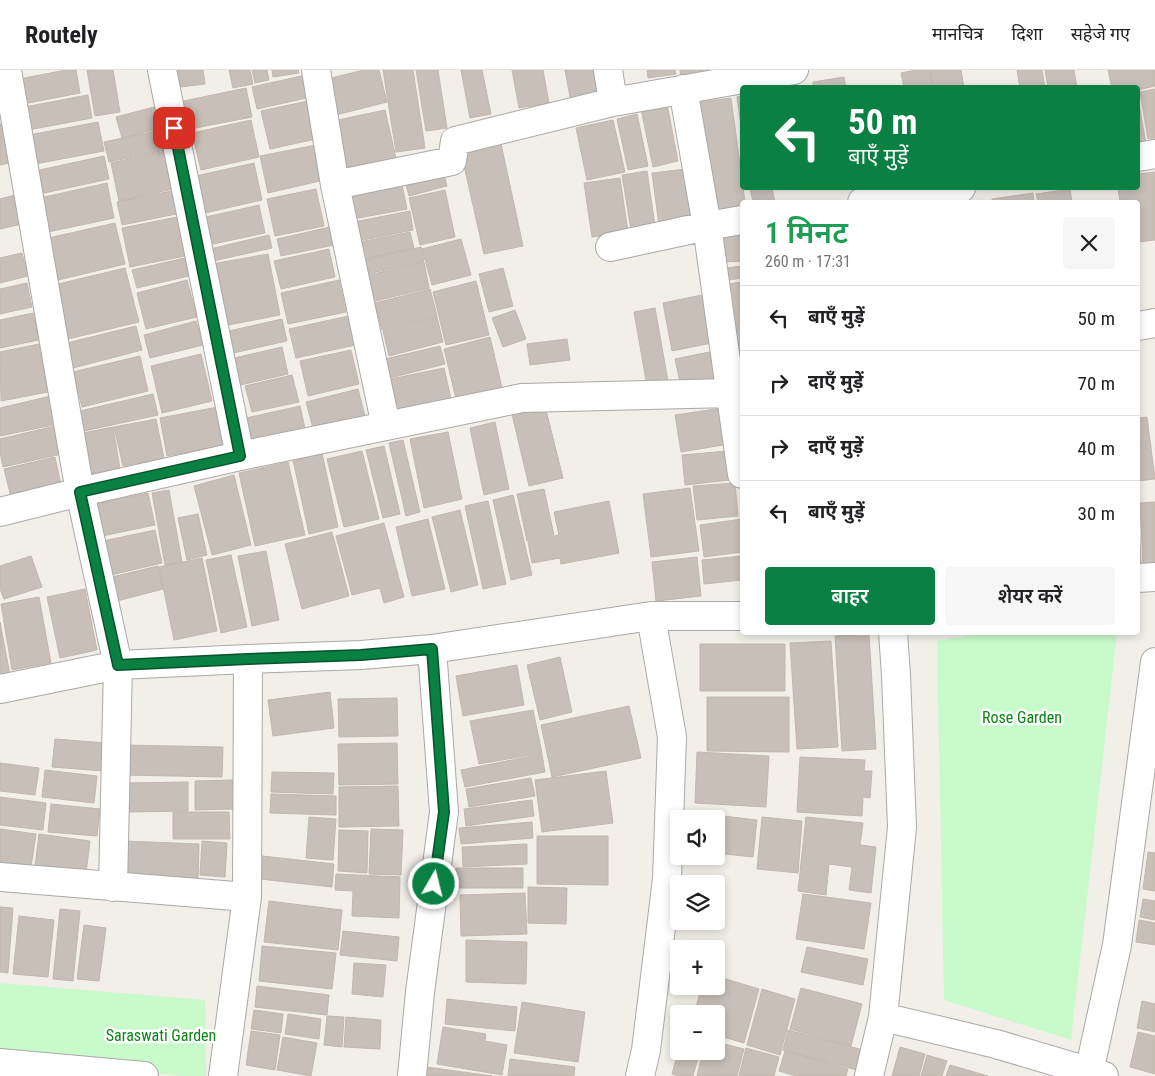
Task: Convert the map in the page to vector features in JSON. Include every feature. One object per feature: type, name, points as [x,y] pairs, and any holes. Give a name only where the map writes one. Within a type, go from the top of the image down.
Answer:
[{"type":"street","points":[[7,70],[80,492],[118,665],[113,887]]},
{"type":"street","points":[[162,70],[240,456]]},
{"type":"street","points":[[316,70],[335,185],[386,426]]},
{"type":"street","points":[[608,70],[613,102]]},
{"type":"street","points":[[335,185],[452,161],[454,141],[613,102],[794,70]]},
{"type":"street","points":[[683,89],[737,392],[740,441]]},
{"type":"street","points":[[1140,157],[1155,154]]},
{"type":"street","points":[[876,200],[947,190]]},
{"type":"street","points":[[610,247],[740,220]]},
{"type":"street","points":[[1140,326],[1155,324]]},
{"type":"street","points":[[0,512],[240,456],[522,398],[737,392]]},
{"type":"street","points":[[1140,578],[1155,577]]},
{"type":"street","points":[[0,689],[118,665],[361,655],[432,649],[651,616],[740,616]]},
{"type":"street","points":[[640,1076],[646,1050],[668,879],[672,737],[651,616]]},
{"type":"street","points":[[869,1076],[883,1017],[902,827],[893,635]]},
{"type":"street","points":[[412,1076],[420,992],[444,812],[432,649]]},
{"type":"street","points":[[223,1076],[247,897],[248,659]]},
{"type":"street","points":[[883,1017],[996,1044],[1096,1074],[1117,945],[1155,662]]},
{"type":"street","points":[[0,878],[247,897]]},
{"type":"street","points":[[0,1063],[144,1076]]},
{"type":"green space","name":"Rose Garden","points":[[971,635],[1117,635],[1071,1040],[944,1000],[937,641]]},
{"type":"green space","name":"Saraswati Garden","points":[[0,983],[205,1000],[206,1076],[181,1076],[0,1056]]},
{"type":"building","points":[[66,70],[76,70],[80,93],[18,105],[14,80]]},
{"type":"building","points":[[87,70],[113,70],[120,112],[95,116]]},
{"type":"building","points":[[169,70],[203,70],[205,84],[172,88]]},
{"type":"building","points":[[229,70],[250,70],[253,84],[233,88]]},
{"type":"building","points":[[252,70],[267,70],[269,80],[255,83]]},
{"type":"building","points":[[272,70],[298,70],[299,73],[273,77]]},
{"type":"building","points":[[364,70],[379,70],[387,102],[332,116],[323,80]]},
{"type":"building","points":[[383,70],[413,70],[425,148],[396,152]]},
{"type":"building","points":[[416,70],[438,70],[447,128],[426,131]]},
{"type":"building","points":[[461,70],[482,70],[491,114],[470,118]]},
{"type":"building","points":[[512,70],[543,70],[549,103],[519,108]]},
{"type":"building","points":[[565,70],[598,70],[603,96],[571,102]]},
{"type":"building","points":[[647,70],[675,70],[676,74],[648,78]]},
{"type":"building","points":[[680,70],[708,70],[709,75],[681,78]]},
{"type":"building","points":[[929,70],[932,85],[903,85],[901,73]]},
{"type":"building","points":[[930,70],[961,70],[964,85],[932,85]]},
{"type":"building","points":[[1017,70],[1042,70],[1044,85],[1020,85]]},
{"type":"building","points":[[1045,70],[1074,70],[1076,85],[1048,85]]},
{"type":"building","points":[[1108,70],[1155,70],[1155,86],[1140,90],[1140,85],[1111,85]]},
{"type":"building","points":[[306,75],[311,97],[257,109],[252,87]]},
{"type":"building","points":[[844,77],[845,85],[813,85],[813,82]]},
{"type":"building","points":[[246,88],[252,117],[185,130],[179,102]]},
{"type":"building","points":[[1155,89],[1155,138],[1148,139],[1140,92]]},
{"type":"building","points":[[88,95],[92,118],[23,131],[19,108]]},
{"type":"building","points":[[740,96],[740,119],[737,97]]},
{"type":"building","points":[[731,98],[740,165],[740,190],[743,190],[745,200],[740,200],[740,213],[716,216],[700,102]]},
{"type":"building","points":[[308,101],[316,139],[270,149],[261,111]]},
{"type":"building","points":[[667,104],[678,161],[653,167],[641,109]]},
{"type":"building","points":[[158,106],[164,127],[122,138],[116,117]]},
{"type":"building","points":[[385,110],[396,158],[344,170],[333,121]]},
{"type":"building","points":[[1140,110],[1146,143],[1140,144]]},
{"type":"building","points":[[637,114],[648,166],[628,170],[617,119]]},
{"type":"building","points":[[251,120],[259,157],[201,170],[192,133]]},
{"type":"building","points":[[613,120],[625,172],[587,180],[576,128]]},
{"type":"building","points":[[98,122],[104,151],[35,164],[29,135]]},
{"type":"building","points":[[5,123],[13,162],[0,165],[0,124]]},
{"type":"building","points":[[160,130],[165,150],[109,162],[104,142]]},
{"type":"building","points":[[500,139],[523,246],[484,254],[460,148]]},
{"type":"building","points":[[316,145],[324,180],[268,193],[260,156]]},
{"type":"building","points":[[165,151],[173,189],[119,201],[111,163]]},
{"type":"building","points":[[104,156],[109,179],[40,194],[35,171]]},
{"type":"building","points":[[254,163],[262,200],[205,213],[196,176]]},
{"type":"building","points":[[442,167],[447,186],[409,196],[404,177]]},
{"type":"building","points":[[686,169],[693,220],[659,225],[652,173]]},
{"type":"building","points":[[647,171],[655,226],[631,230],[622,175]]},
{"type":"building","points":[[1155,172],[1155,240],[1140,242],[1140,200],[1120,200],[1118,190],[1140,190],[1140,174]]},
{"type":"building","points":[[400,175],[407,209],[353,219],[346,186]]},
{"type":"building","points":[[620,178],[628,232],[592,237],[584,183]]},
{"type":"building","points":[[107,183],[114,218],[48,232],[40,198]]},
{"type":"building","points":[[316,189],[324,226],[275,236],[267,199]]},
{"type":"building","points":[[176,190],[181,213],[122,225],[117,202]]},
{"type":"building","points":[[445,190],[455,237],[420,245],[409,198]]},
{"type":"building","points":[[750,190],[772,190],[775,200],[753,200]]},
{"type":"building","points":[[1070,190],[1072,200],[1038,200],[1036,194]]},
{"type":"building","points":[[1033,193],[1034,200],[992,200]]},
{"type":"building","points":[[15,195],[22,224],[0,229],[0,199]]},
{"type":"building","points":[[259,205],[265,233],[213,244],[206,217]]},
{"type":"building","points":[[410,211],[413,230],[358,241],[354,222]]},
{"type":"building","points":[[182,216],[190,255],[130,267],[122,228]]},
{"type":"building","points":[[115,223],[125,264],[54,281],[44,239]]},
{"type":"building","points":[[330,227],[334,245],[281,256],[277,239]]},
{"type":"building","points":[[410,232],[414,248],[365,259],[360,242]]},
{"type":"building","points":[[740,232],[740,261],[724,262],[721,234]]},
{"type":"building","points":[[269,235],[272,248],[213,261],[210,249]]},
{"type":"building","points":[[461,239],[471,275],[432,285],[422,249]]},
{"type":"building","points":[[421,247],[424,261],[363,275],[360,261]]},
{"type":"building","points":[[329,249],[335,277],[281,289],[274,261]]},
{"type":"building","points":[[22,253],[28,276],[0,283],[0,258]]},
{"type":"building","points":[[268,254],[280,315],[223,326],[212,264]]},
{"type":"building","points":[[185,258],[189,276],[137,288],[132,270]]},
{"type":"building","points":[[424,262],[429,288],[371,302],[365,276]]},
{"type":"building","points":[[740,266],[740,278],[729,280],[727,268]]},
{"type":"building","points":[[125,268],[139,322],[68,339],[54,285]]},
{"type":"building","points":[[503,268],[513,306],[489,312],[479,274]]},
{"type":"building","points":[[187,280],[197,317],[146,329],[137,293]]},
{"type":"building","points":[[339,280],[346,312],[288,324],[281,293]]},
{"type":"building","points":[[476,281],[489,335],[446,345],[433,292]]},
{"type":"building","points":[[740,282],[740,308],[731,310],[727,284]]},
{"type":"building","points":[[27,283],[32,307],[0,314],[0,289]]},
{"type":"building","points":[[430,289],[437,316],[382,330],[375,303]]},
{"type":"building","points":[[707,294],[717,342],[672,351],[663,303]]},
{"type":"building","points":[[655,308],[668,381],[647,386],[634,312]]},
{"type":"building","points":[[740,309],[740,373],[727,312]]},
{"type":"building","points":[[515,310],[526,339],[503,347],[492,318]]},
{"type":"building","points":[[33,313],[39,340],[0,348],[0,320]]},
{"type":"building","points":[[353,315],[360,344],[296,358],[289,329]]},
{"type":"building","points":[[437,317],[443,342],[389,356],[383,331]]},
{"type":"building","points":[[282,319],[287,341],[233,353],[229,331]]},
{"type":"building","points":[[196,321],[203,345],[150,358],[144,335]]},
{"type":"building","points":[[136,326],[142,350],[73,368],[67,343]]},
{"type":"building","points":[[490,337],[504,396],[458,407],[444,349]]},
{"type":"building","points":[[567,339],[570,360],[530,365],[527,344]]},
{"type":"building","points":[[39,344],[48,392],[1,401],[0,352]]},
{"type":"building","points":[[440,346],[445,364],[390,378],[385,359]]},
{"type":"building","points":[[282,347],[288,374],[236,386],[230,359]]},
{"type":"building","points":[[351,350],[359,384],[308,396],[300,361]]},
{"type":"building","points":[[719,350],[724,378],[681,387],[675,359]]},
{"type":"building","points":[[201,354],[212,401],[162,413],[151,366]]},
{"type":"building","points":[[140,356],[148,391],[82,407],[73,372]]},
{"type":"building","points":[[444,368],[453,408],[394,420],[386,380]]},
{"type":"building","points":[[292,375],[299,402],[252,412],[245,386]]},
{"type":"building","points":[[358,389],[366,420],[314,432],[306,402]]},
{"type":"building","points":[[153,394],[158,415],[84,431],[80,411]]},
{"type":"building","points":[[51,396],[58,424],[0,436],[0,408]]},
{"type":"building","points":[[300,406],[306,433],[251,445],[246,418]]},
{"type":"building","points":[[545,406],[563,478],[529,486],[512,414]]},
{"type":"building","points":[[218,407],[225,445],[167,456],[160,418]]},
{"type":"building","points":[[723,408],[729,444],[681,452],[675,415]]},
{"type":"building","points":[[1147,417],[1155,479],[1140,481],[1140,418]]},
{"type":"building","points":[[156,419],[164,458],[123,466],[114,427]]},
{"type":"building","points":[[495,422],[509,489],[484,495],[470,428]]},
{"type":"building","points":[[55,426],[62,454],[3,467],[0,439]]},
{"type":"building","points":[[113,427],[120,469],[91,474],[83,433]]},
{"type":"building","points":[[448,432],[462,499],[424,508],[410,439]]},
{"type":"building","points":[[403,440],[420,512],[406,516],[389,443]]},
{"type":"building","points":[[384,446],[400,514],[383,518],[366,450]]},
{"type":"building","points":[[362,451],[379,519],[344,527],[327,459]]},
{"type":"building","points":[[727,451],[730,480],[685,485],[682,455]]},
{"type":"building","points":[[322,453],[338,527],[309,534],[293,460]]},
{"type":"building","points":[[55,457],[61,485],[11,497],[4,469]]},
{"type":"building","points":[[288,462],[305,535],[255,546],[239,473]]},
{"type":"building","points":[[234,475],[251,545],[212,555],[194,486]]},
{"type":"building","points":[[735,483],[738,516],[697,520],[693,486]]},
{"type":"building","points":[[690,488],[699,551],[651,557],[643,494]]},
{"type":"building","points":[[544,489],[554,535],[527,541],[517,494]]},
{"type":"building","points":[[169,490],[182,562],[165,565],[152,493]]},
{"type":"building","points":[[148,493],[155,525],[102,536],[96,504]]},
{"type":"building","points":[[513,495],[532,575],[511,580],[493,500]]},
{"type":"building","points":[[488,501],[506,584],[483,589],[465,506]]},
{"type":"building","points":[[609,501],[619,553],[561,564],[560,558],[532,563],[528,542],[559,535],[554,512]]},
{"type":"building","points":[[1155,502],[1155,566],[1143,566],[1140,503]]},
{"type":"building","points":[[460,510],[478,585],[451,592],[432,517]]},
{"type":"building","points":[[198,514],[207,555],[187,560],[178,518]]},
{"type":"building","points":[[428,519],[445,589],[412,596],[396,527]]},
{"type":"building","points":[[740,519],[740,552],[704,557],[700,525]]},
{"type":"building","points":[[384,523],[404,597],[384,603],[380,588],[352,595],[336,536]]},
{"type":"building","points":[[155,530],[162,563],[111,575],[103,541]]},
{"type":"building","points":[[332,532],[349,596],[302,609],[285,544]]},
{"type":"building","points":[[266,551],[279,620],[252,626],[238,556]]},
{"type":"building","points":[[231,555],[247,627],[221,633],[206,560]]},
{"type":"building","points":[[31,556],[42,587],[4,599],[0,589],[0,566]]},
{"type":"building","points":[[740,556],[740,580],[704,584],[702,560]]},
{"type":"building","points":[[697,557],[701,596],[656,601],[652,562]]},
{"type":"building","points":[[202,558],[217,631],[174,640],[159,567]]},
{"type":"building","points":[[158,566],[163,589],[117,601],[112,577]]},
{"type":"building","points":[[85,589],[97,650],[60,658],[47,597]]},
{"type":"building","points":[[39,597],[51,663],[12,670],[1,604]]},
{"type":"building","points":[[0,622],[10,675],[0,677]]},
{"type":"building","points":[[869,635],[876,749],[842,751],[835,636]]},
{"type":"building","points":[[831,641],[838,747],[797,749],[790,643]]},
{"type":"building","points":[[700,644],[785,644],[785,691],[700,691]]},
{"type":"building","points":[[560,657],[572,712],[540,720],[527,665]]},
{"type":"building","points":[[517,665],[524,705],[463,716],[456,676]]},
{"type":"building","points":[[330,692],[334,728],[273,736],[268,700]]},
{"type":"building","points":[[707,697],[789,697],[789,752],[707,751]]},
{"type":"building","points":[[397,698],[398,736],[339,737],[338,699]]},
{"type":"building","points":[[629,706],[641,758],[552,777],[541,725]]},
{"type":"building","points":[[533,710],[542,753],[479,764],[470,721]]},
{"type":"building","points":[[55,739],[106,743],[104,771],[52,767]]},
{"type":"building","points":[[397,743],[398,784],[339,785],[338,744]]},
{"type":"building","points":[[123,745],[223,747],[222,777],[123,775]]},
{"type":"building","points":[[697,752],[769,756],[766,807],[695,803]]},
{"type":"building","points":[[542,754],[545,772],[465,787],[461,770]]},
{"type":"building","points":[[800,757],[865,760],[864,771],[872,771],[870,798],[863,797],[862,816],[797,812]]},
{"type":"building","points":[[0,763],[39,768],[35,795],[0,791]]},
{"type":"building","points":[[45,770],[97,776],[94,803],[42,797]]},
{"type":"building","points":[[606,771],[613,823],[542,832],[535,780]]},
{"type":"building","points":[[272,772],[334,773],[333,794],[271,792]]},
{"type":"building","points":[[531,778],[535,796],[469,807],[466,789]]},
{"type":"building","points":[[233,780],[234,809],[195,810],[195,781]]},
{"type":"building","points":[[188,782],[188,811],[125,812],[124,783]]},
{"type":"building","points":[[398,786],[399,826],[339,827],[339,787]]},
{"type":"building","points":[[271,794],[336,796],[336,815],[270,813]]},
{"type":"building","points":[[0,797],[46,803],[43,830],[0,825]]},
{"type":"building","points":[[532,800],[534,816],[466,826],[464,809]]},
{"type":"building","points":[[51,804],[100,809],[97,836],[48,832]]},
{"type":"building","points":[[173,812],[229,812],[230,839],[173,839]]},
{"type":"building","points":[[725,816],[757,820],[753,857],[725,854]]},
{"type":"building","points":[[309,817],[336,819],[333,860],[306,858]]},
{"type":"building","points":[[762,817],[802,821],[798,873],[757,869]]},
{"type":"building","points":[[806,817],[863,823],[860,845],[876,847],[871,893],[849,890],[852,867],[829,864],[826,895],[798,891]]},
{"type":"building","points":[[532,822],[533,838],[461,844],[459,828]]},
{"type":"building","points":[[0,829],[36,834],[31,867],[0,863]]},
{"type":"building","points":[[371,829],[403,830],[401,875],[369,874]]},
{"type":"building","points":[[339,830],[368,831],[367,873],[338,871]]},
{"type":"building","points":[[39,834],[90,841],[86,873],[35,867]]},
{"type":"building","points":[[537,836],[608,836],[608,885],[537,884]]},
{"type":"building","points":[[124,841],[199,844],[198,880],[123,877]]},
{"type":"building","points":[[202,841],[227,843],[225,877],[200,875]]},
{"type":"building","points":[[527,844],[527,864],[463,867],[462,847]]},
{"type":"building","points":[[1148,852],[1155,853],[1155,891],[1143,889]]},
{"type":"building","points":[[262,856],[334,864],[332,887],[260,879]]},
{"type":"building","points":[[456,868],[523,868],[523,888],[456,888]]},
{"type":"building","points":[[336,874],[400,877],[399,918],[352,916],[353,891],[335,890]]},
{"type":"building","points":[[528,887],[567,888],[566,924],[528,923]]},
{"type":"building","points":[[525,893],[527,934],[461,936],[460,895]]},
{"type":"building","points":[[803,894],[871,903],[864,949],[796,939]]},
{"type":"building","points":[[1143,899],[1155,901],[1155,920],[1140,917]]},
{"type":"building","points":[[269,901],[342,910],[338,950],[264,942]]},
{"type":"building","points":[[0,907],[13,908],[8,973],[0,972]]},
{"type":"building","points":[[60,909],[80,911],[73,981],[53,979]]},
{"type":"building","points":[[19,916],[54,920],[48,977],[13,974]]},
{"type":"building","points":[[1139,920],[1155,923],[1155,945],[1136,942]]},
{"type":"building","points":[[84,925],[106,928],[99,981],[77,979]]},
{"type":"building","points":[[343,931],[399,937],[397,961],[340,955]]},
{"type":"building","points":[[466,940],[527,942],[526,984],[466,982]]},
{"type":"building","points":[[262,946],[336,953],[332,989],[259,981]]},
{"type":"building","points":[[807,947],[868,959],[863,985],[801,972]]},
{"type":"building","points":[[354,963],[386,965],[383,997],[352,994]]},
{"type":"building","points":[[725,979],[759,989],[744,1043],[725,1038],[725,1005],[697,1005],[699,995],[725,995]]},
{"type":"building","points":[[257,986],[329,995],[327,1015],[255,1007]]},
{"type":"building","points":[[801,988],[862,1004],[851,1046],[790,1029]]},
{"type":"building","points":[[762,989],[795,999],[780,1055],[747,1045]]},
{"type":"building","points":[[447,999],[517,1007],[515,1031],[445,1024]]},
{"type":"building","points":[[1142,1001],[1155,1004],[1155,1032],[1137,1028]]},
{"type":"building","points":[[522,1002],[585,1012],[578,1062],[514,1053]]},
{"type":"building","points":[[254,1010],[283,1014],[281,1033],[251,1029]]},
{"type":"building","points":[[288,1014],[321,1019],[319,1039],[285,1034]]},
{"type":"building","points":[[327,1016],[344,1017],[342,1047],[324,1045]]},
{"type":"building","points":[[346,1017],[381,1020],[380,1049],[344,1047]]},
{"type":"building","points":[[443,1027],[486,1034],[485,1041],[507,1045],[502,1075],[437,1064]]},
{"type":"building","points":[[788,1030],[863,1050],[857,1070],[783,1050]]},
{"type":"building","points":[[251,1031],[280,1035],[275,1070],[246,1065]]},
{"type":"building","points":[[1138,1032],[1155,1036],[1155,1074],[1130,1067]]},
{"type":"building","points":[[283,1037],[317,1043],[311,1076],[277,1070]]},
{"type":"building","points":[[725,1044],[744,1049],[737,1076],[697,1076],[701,1060],[725,1060]]},
{"type":"building","points":[[900,1047],[925,1054],[919,1076],[892,1076]]},
{"type":"building","points":[[746,1048],[779,1057],[774,1076],[739,1076]]},
{"type":"building","points":[[785,1051],[848,1069],[846,1076],[796,1076],[779,1071]]},
{"type":"building","points":[[927,1055],[947,1061],[942,1076],[921,1076]]},
{"type":"building","points":[[510,1059],[575,1067],[574,1076],[508,1076]]},
{"type":"building","points":[[676,1060],[697,1060],[693,1076],[672,1074]]},
{"type":"building","points":[[950,1065],[988,1076],[946,1076]]},
{"type":"building","points":[[427,1067],[492,1076],[426,1076]]},
{"type":"route","points":[[174,128],[240,456],[80,492],[118,665],[361,655],[432,649],[444,812],[434,884]]}]
